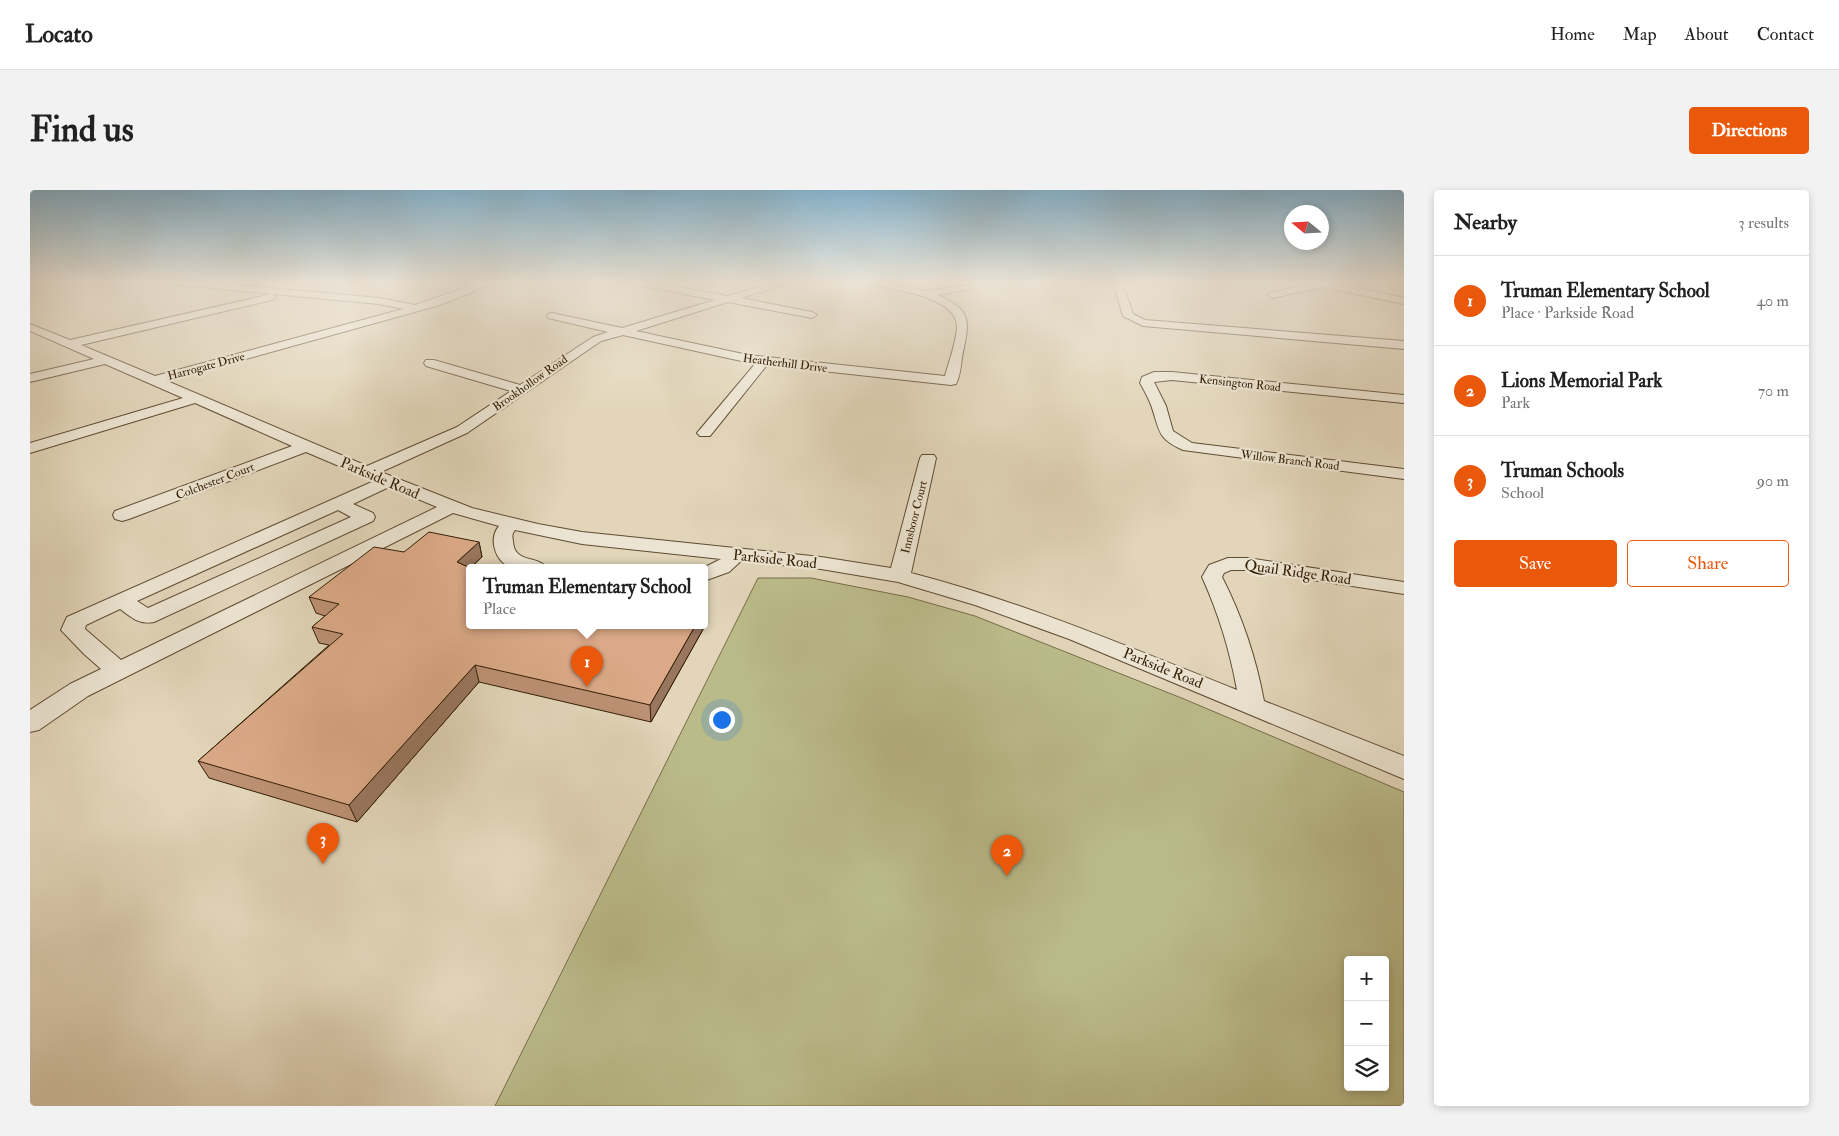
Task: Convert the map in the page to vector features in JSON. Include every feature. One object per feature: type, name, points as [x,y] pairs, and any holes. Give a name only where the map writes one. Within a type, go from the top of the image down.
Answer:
[{"type":"street","points":[[69,344],[150,325]]},
{"type":"street","name":"Harrogate Drive","points":[[153,381],[356,325]]},
{"type":"street","name":"Heatherhill Drive","points":[[592,325],[724,355],[952,381],[962,325]]},
{"type":"street","name":"Brookhollow Road","points":[[367,472],[452,436],[471,425],[596,339],[641,325]]},
{"type":"street","points":[[1154,325],[1404,345]]},
{"type":"street","name":"Parkside Road","points":[[30,328],[389,482],[452,507],[510,524],[590,539],[821,564],[900,576],[983,600],[1067,630],[1252,704],[1404,768]]},
{"type":"street","points":[[30,378],[105,360]]},
{"type":"street","points":[[705,433],[764,361]]},
{"type":"street","points":[[430,363],[521,389]]},
{"type":"street","name":"Kensington Road","points":[[1176,442],[1164,430],[1155,395],[1147,383],[1150,378],[1172,376],[1404,399]]},
{"type":"street","name":"Harrogate Drive","points":[[30,448],[195,399]]},
{"type":"street","name":"Willow Branch Road","points":[[1176,442],[1196,448],[1404,474]]},
{"type":"street","name":"Colchester Court","points":[[122,515],[307,446]]},
{"type":"street","name":"Innsboor Court","points":[[900,576],[928,458]]},
{"type":"street","points":[[118,671],[73,630],[75,622],[389,482]]},
{"type":"street","points":[[122,600],[146,617],[366,517],[338,504]]},
{"type":"street","points":[[30,723],[79,690],[452,507]]},
{"type":"street","points":[[510,524],[503,532],[502,541],[508,556],[520,564]]},
{"type":"street","points":[[708,574],[719,570],[731,562],[735,554]]},
{"type":"street","name":"Quail Ridge Road","points":[[1252,704],[1246,671],[1224,602],[1212,577],[1216,568],[1228,564],[1248,564],[1404,588]]},
{"type":"green space","points":[[758,578],[811,578],[908,597],[975,616],[1184,699],[1404,792],[1404,1106],[495,1106]]},
{"type":"building","points":[[429,532],[479,542],[457,562],[466,566],[466,629],[693,629],[650,705],[475,665],[349,805],[198,761],[343,634],[312,627],[339,604],[309,597],[374,547],[404,552]]},
{"type":"place","name":"Truman Elementary School","points":[[587,687]]},
{"type":"place","name":"Truman Schools","points":[[323,864]]},
{"type":"place","name":"Lions Memorial Park","points":[[1007,876]]}]
